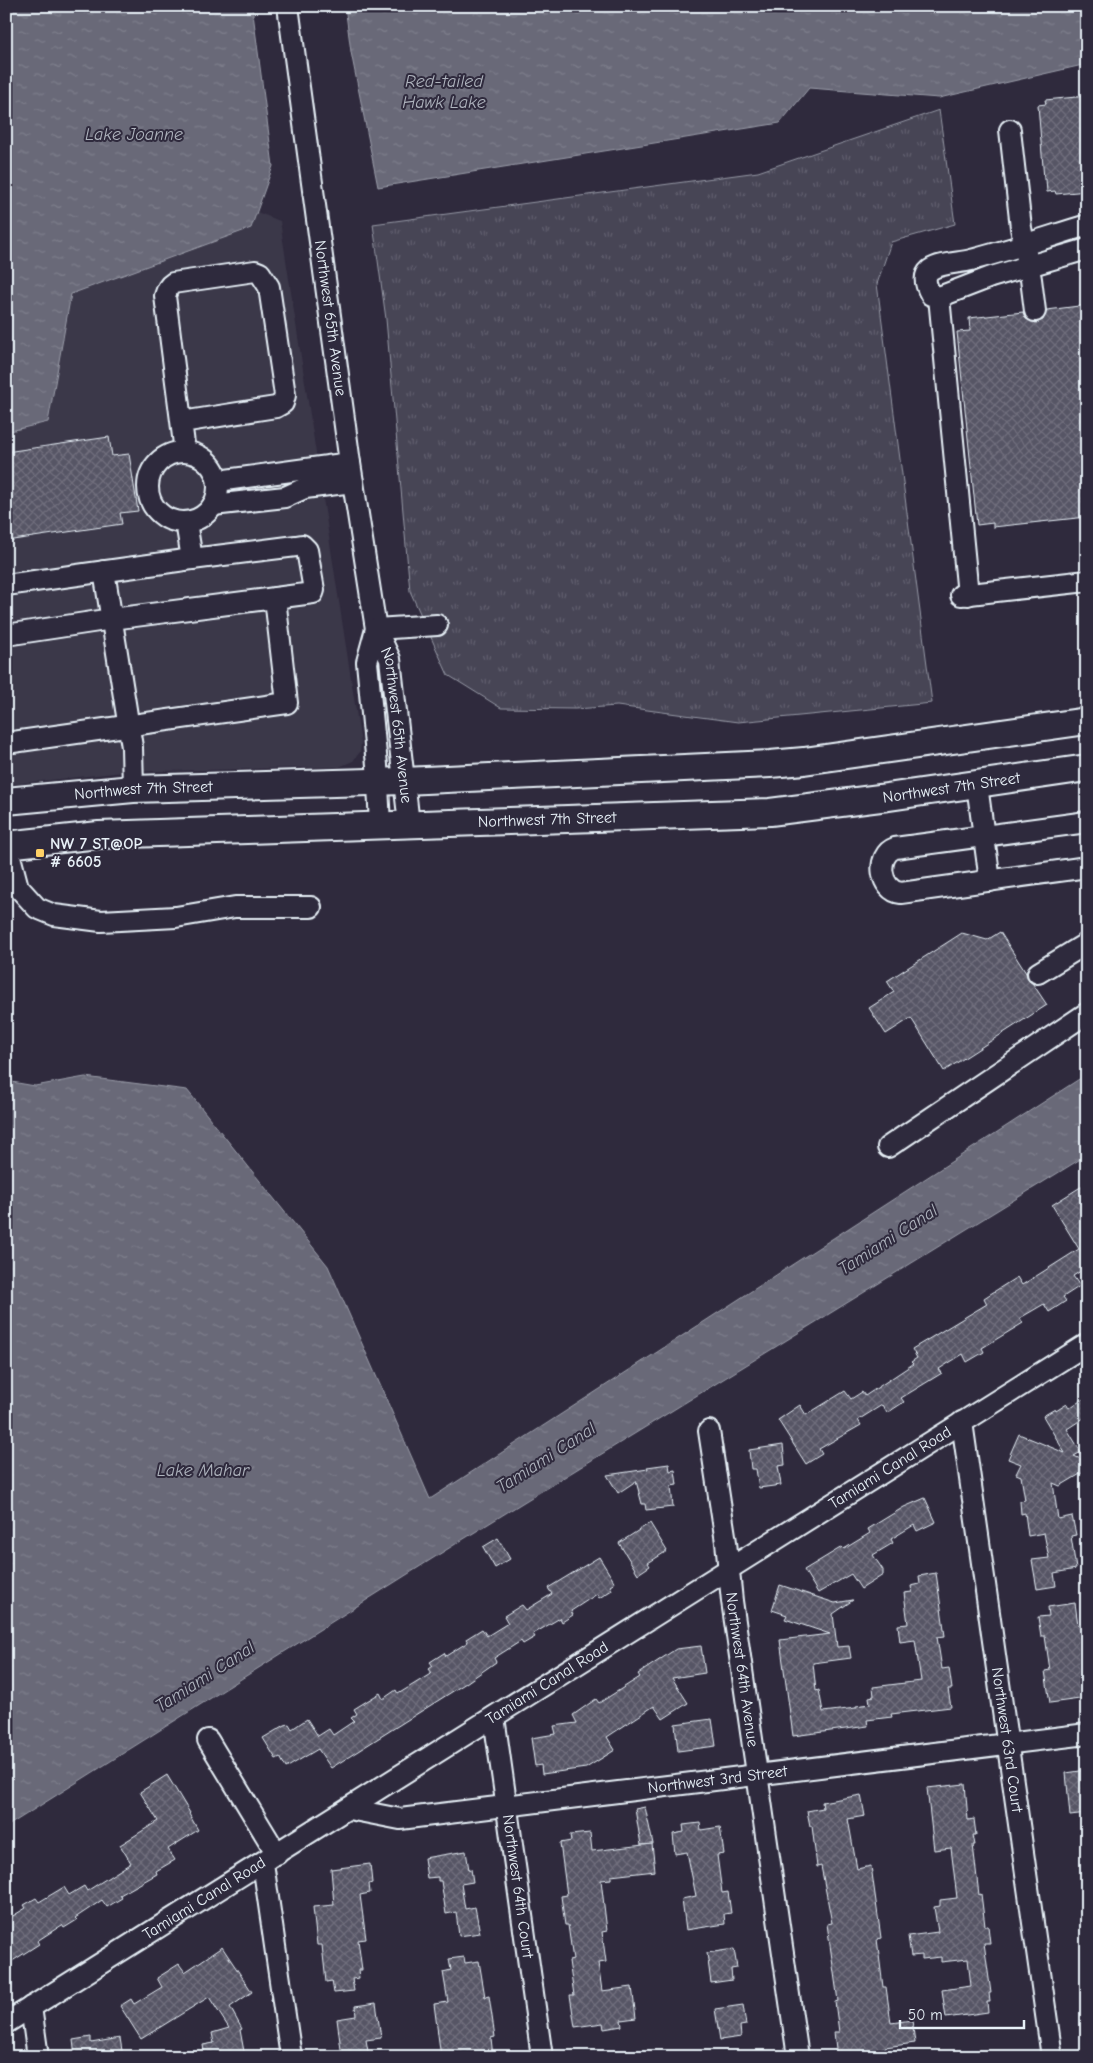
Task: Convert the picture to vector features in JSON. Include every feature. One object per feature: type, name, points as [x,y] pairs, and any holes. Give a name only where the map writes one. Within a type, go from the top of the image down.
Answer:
[{"type":"main road","name":"Northwest 7th Street","points":[[6,801],[133,789],[404,781],[770,764],[852,755],[1087,721]]},
{"type":"main road","name":"Northwest 7th Street","points":[[7,845],[99,835],[770,812],[977,785],[1087,768]]},
{"type":"street","name":"Northwest 65th Avenue","points":[[288,6],[352,472],[376,629],[390,659],[409,824]]},
{"type":"street","points":[[1010,130],[1023,244],[1031,279],[1035,311]]},
{"type":"street","points":[[1087,226],[930,270],[926,274],[926,280],[932,295],[940,297],[991,277],[1087,249]]},
{"type":"street","points":[[182,422],[276,407],[283,403],[285,395],[269,288],[260,273],[247,272],[174,283],[169,286],[165,296],[186,452]]},
{"type":"street","points":[[940,297],[964,595],[1087,581]]},
{"type":"street","points":[[186,452],[195,454],[210,464],[218,481],[217,497],[213,505],[202,516],[186,522],[166,518],[158,511],[152,502],[148,482],[157,463],[165,456],[186,452]]},
{"type":"street","points":[[218,481],[352,472]]},
{"type":"street","points":[[213,505],[285,497],[352,472]]},
{"type":"street","points":[[186,522],[192,559]]},
{"type":"street","points":[[6,585],[192,559],[304,546],[314,590],[313,593],[6,635]]},
{"type":"street","points":[[104,571],[132,747],[133,789]]},
{"type":"street","points":[[6,743],[287,704],[275,598]]},
{"type":"street","points":[[376,629],[437,625]]},
{"type":"street","name":"Northwest 65th Avenue","points":[[376,629],[367,662],[380,825]]},
{"type":"street","points":[[977,785],[990,881]]},
{"type":"street","points":[[1087,822],[888,851],[884,857],[883,873],[889,889],[901,893],[1087,867]]},
{"type":"street","points":[[7,845],[18,887],[25,897],[37,908],[54,915],[101,921],[176,917],[235,907],[311,907]]},
{"type":"street","points":[[1038,973],[1087,943]]},
{"type":"street","points":[[888,1147],[1087,1013]]},
{"type":"street","name":"Tamiami Canal Road","points":[[6,2023],[270,1859],[1087,1344]]},
{"type":"street","name":"Northwest 63rd Court","points":[[962,1422],[1052,2057]]},
{"type":"street","name":"Northwest 64th Avenue","points":[[709,1431],[798,2057]]},
{"type":"street","name":"Northwest 64th Court","points":[[494,1717],[542,2057]]},
{"type":"street","name":"Northwest 3rd Street","points":[[349,1809],[400,1819],[1087,1734]]},
{"type":"street","points":[[208,1740],[270,1859],[291,2057]]},
{"type":"street","points":[[31,2007],[38,2057]]},
{"type":"shaded area","points":[[257,212],[280,221],[361,743],[360,752],[353,761],[339,767],[123,772],[6,785],[6,432],[48,422],[71,294],[251,228]]},
{"type":"green space","points":[[939,110],[955,224],[891,242],[877,284],[932,703],[738,722],[617,706],[575,709],[501,708],[448,675],[410,591],[386,319],[373,224],[758,172]]},
{"type":"water","name":"Lake Joanne","points":[[6,6],[252,6],[273,166],[251,228],[71,294],[48,422],[6,432]]},
{"type":"water","name":"Red-tailed Hawk Lake","points":[[345,6],[1087,6],[1087,64],[939,98],[809,88],[780,123],[378,187],[351,52]]},
{"type":"water","name":"Lake Mahar","points":[[1087,1074],[1087,1155],[454,1545],[6,1827],[6,1081],[35,1086],[85,1077],[187,1090],[328,1266],[430,1499]]},
{"type":"building","points":[[1087,96],[1087,191],[1056,194],[1055,191],[1047,192],[1046,179],[1044,179],[1038,105],[1046,104],[1045,100]]},
{"type":"building","points":[[1087,305],[1087,517],[993,527],[993,523],[977,525],[957,332],[970,331],[969,318],[1023,312],[1026,319],[1036,323],[1043,320],[1047,310]]},
{"type":"building","points":[[109,437],[112,456],[129,454],[138,511],[120,513],[122,524],[6,541],[6,452]]},
{"type":"building","points":[[1000,932],[1026,973],[1028,980],[1033,984],[1047,1005],[944,1071],[911,1018],[886,1034],[869,1008],[894,992],[887,981],[962,933],[987,940]]},
{"type":"building","points":[[1087,1183],[1087,1267],[1073,1276],[1080,1286],[1063,1297],[1066,1301],[1049,1312],[1044,1304],[1020,1318],[1023,1323],[982,1348],[984,1352],[967,1362],[963,1354],[939,1369],[942,1373],[901,1398],[904,1402],[887,1413],[882,1405],[858,1420],[861,1425],[819,1449],[822,1454],[806,1464],[778,1420],[800,1405],[806,1415],[845,1391],[851,1399],[862,1392],[865,1396],[913,1364],[911,1362],[917,1358],[912,1349],[987,1304],[984,1298],[1017,1277],[1022,1285],[1079,1249],[1052,1205]]},
{"type":"building","points":[[1087,1397],[1087,1416],[1067,1429],[1081,1452],[1074,1456],[1085,1461],[1087,1470],[1060,1486],[1053,1483],[1058,1519],[1072,1516],[1076,1535],[1071,1536],[1076,1569],[1054,1573],[1056,1586],[1037,1589],[1032,1560],[1049,1558],[1044,1533],[1028,1536],[1025,1513],[1021,1514],[1020,1501],[1025,1500],[1021,1476],[1016,1474],[1021,1464],[1008,1459],[1019,1434],[1065,1453],[1043,1416],[1067,1404],[1069,1408]]},
{"type":"building","points":[[783,1445],[785,1465],[778,1466],[781,1485],[759,1488],[756,1469],[751,1469],[749,1450]]},
{"type":"building","points":[[669,1464],[670,1471],[675,1470],[677,1485],[671,1486],[673,1507],[646,1510],[645,1504],[642,1504],[636,1481],[618,1493],[607,1475],[648,1469],[647,1467]]},
{"type":"building","points":[[925,1498],[936,1522],[917,1531],[914,1525],[891,1539],[893,1543],[873,1555],[883,1570],[883,1575],[861,1589],[851,1574],[818,1593],[804,1570],[870,1533],[868,1529],[904,1507]]},
{"type":"building","points":[[650,1523],[667,1551],[648,1563],[650,1566],[638,1574],[619,1543]]},
{"type":"building","points":[[498,1538],[510,1559],[495,1568],[483,1547]]},
{"type":"building","points":[[599,1557],[615,1583],[610,1586],[612,1590],[599,1598],[597,1594],[571,1611],[573,1615],[562,1622],[560,1618],[533,1634],[535,1637],[523,1644],[521,1641],[494,1658],[496,1662],[466,1683],[331,1768],[318,1749],[286,1768],[280,1757],[276,1759],[263,1738],[285,1725],[289,1724],[292,1729],[307,1719],[318,1736],[329,1729],[333,1735],[354,1721],[351,1718],[357,1714],[354,1709],[380,1693],[383,1699],[396,1690],[398,1694],[432,1673],[429,1669],[433,1666],[430,1662],[444,1653],[446,1656],[468,1642],[466,1639],[482,1629],[487,1636],[508,1623],[504,1616],[522,1605],[526,1610],[552,1594],[548,1588]]},
{"type":"building","points":[[936,1573],[945,1636],[937,1637],[942,1669],[949,1668],[952,1689],[948,1689],[951,1707],[891,1714],[892,1717],[867,1720],[868,1726],[793,1736],[780,1640],[830,1634],[785,1619],[787,1615],[772,1610],[780,1585],[835,1603],[853,1600],[833,1614],[837,1647],[849,1646],[851,1658],[813,1663],[816,1691],[819,1690],[823,1712],[856,1708],[856,1706],[870,1704],[869,1697],[874,1696],[873,1687],[921,1681],[915,1640],[900,1642],[898,1625],[908,1624],[904,1593],[912,1592],[911,1586],[920,1584],[919,1576]]},
{"type":"building","points":[[1075,1603],[1078,1625],[1087,1624],[1087,1698],[1050,1703],[1045,1671],[1050,1670],[1045,1636],[1041,1636],[1038,1617],[1049,1616],[1048,1607]]},
{"type":"building","points":[[701,1646],[705,1673],[672,1678],[688,1703],[663,1719],[654,1706],[607,1737],[615,1750],[586,1768],[542,1774],[541,1765],[535,1766],[531,1738],[556,1734],[554,1726],[577,1723],[573,1715],[596,1699],[599,1703],[640,1677],[638,1674],[676,1649]]},
{"type":"building","points":[[712,1719],[716,1746],[678,1751],[675,1724]]},
{"type":"building","points":[[1087,1770],[1087,1814],[1070,1816],[1066,1773]]},
{"type":"building","points":[[167,1775],[198,1830],[168,1849],[175,1860],[156,1871],[157,1874],[120,1895],[122,1898],[107,1907],[102,1900],[75,1918],[77,1920],[64,1928],[62,1925],[37,1941],[39,1944],[6,1965],[6,1920],[26,1908],[24,1905],[36,1898],[39,1902],[64,1887],[69,1895],[84,1886],[87,1891],[131,1863],[120,1845],[158,1821],[140,1792]]},
{"type":"building","points":[[965,1784],[968,1820],[974,1819],[976,1835],[973,1835],[975,1845],[973,1845],[979,1895],[981,1894],[985,1926],[988,1926],[990,1943],[984,1943],[991,1993],[989,1993],[990,2002],[987,2002],[988,2012],[946,2018],[942,1990],[971,1986],[968,1959],[941,1962],[941,1957],[922,1959],[922,1955],[911,1956],[908,1936],[938,1932],[934,1907],[940,1906],[940,1900],[957,1898],[951,1848],[934,1850],[927,1788]]},
{"type":"building","points":[[861,1795],[865,1816],[848,1819],[857,1869],[871,1866],[881,1938],[877,1939],[883,1987],[886,1987],[891,2023],[912,2020],[915,2043],[885,2047],[886,2054],[837,2057],[834,2032],[839,2032],[835,2002],[838,2001],[827,1924],[832,1923],[821,1866],[817,1867],[812,1826],[810,1826],[807,1811],[823,1808],[822,1802]]},
{"type":"building","points":[[645,1807],[653,1844],[641,1845],[635,1809]]},
{"type":"building","points":[[700,1823],[701,1830],[720,1827],[724,1854],[717,1855],[722,1893],[728,1892],[731,1913],[724,1914],[725,1924],[686,1930],[682,1899],[696,1896],[687,1852],[675,1854],[673,1834],[684,1832],[683,1825]]},
{"type":"building","points":[[590,1833],[592,1851],[652,1844],[655,1871],[611,1876],[611,1879],[601,1880],[607,1931],[602,1932],[606,1962],[598,1963],[602,1991],[632,1987],[636,2018],[621,2020],[622,2026],[604,2029],[603,2023],[575,2027],[570,1995],[574,1995],[569,1961],[573,1960],[568,1925],[565,1925],[561,1896],[567,1895],[560,1843],[571,1841],[570,1835]]},
{"type":"building","points":[[466,1851],[473,1882],[461,1884],[465,1909],[475,1907],[480,1933],[459,1936],[456,1912],[446,1914],[441,1881],[438,1881],[438,1877],[427,1878],[424,1858]]},
{"type":"building","points":[[370,1864],[372,1883],[369,1884],[370,1893],[360,1895],[366,1939],[358,1940],[362,1970],[358,1970],[359,1978],[352,1979],[354,1991],[334,1993],[332,1981],[326,1982],[322,1945],[317,1945],[313,1907],[334,1905],[331,1869]]},
{"type":"building","points":[[222,1947],[252,1992],[230,2007],[242,2029],[240,2030],[245,2057],[205,2057],[203,2045],[214,2043],[212,2033],[229,2028],[209,1997],[141,2039],[120,2006],[131,1999],[134,2004],[162,1987],[157,1978],[179,1964],[185,1972]]},
{"type":"building","points":[[734,1949],[737,1968],[731,1969],[732,1980],[711,1983],[707,1953]]},
{"type":"building","points":[[464,1957],[465,1963],[479,1961],[485,1997],[489,1996],[495,2037],[491,2038],[493,2057],[441,2057],[434,2004],[448,2002],[443,1972],[451,1970],[449,1959]]},
{"type":"building","points":[[376,2003],[381,2038],[366,2040],[369,2057],[342,2057],[337,2019],[356,2016],[355,2006]]},
{"type":"building","points":[[743,2005],[746,2025],[740,2026],[741,2037],[720,2040],[715,2009]]},
{"type":"building","points":[[91,2037],[91,2043],[120,2038],[123,2057],[75,2057],[73,2040]]},
{"type":"place","name":"NW 7 ST@OP # 6605","points":[[40,853]]},
{"type":"water label","name":"Tamiami Canal","points":[[888,1240]]},
{"type":"water label","name":"Tamiami Canal","points":[[546,1458]]},
{"type":"water label","name":"Tamiami Canal","points":[[205,1677]]}]
